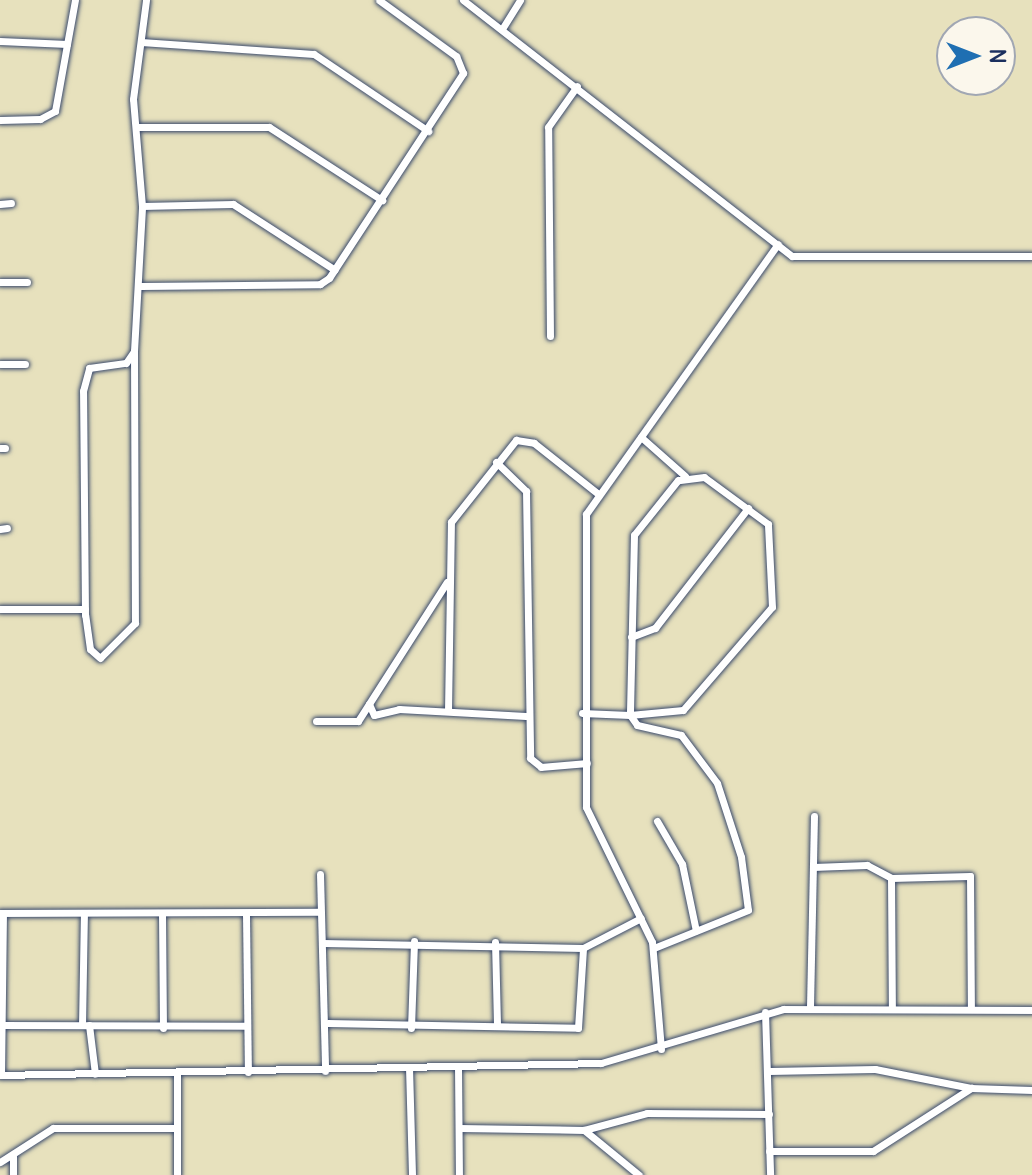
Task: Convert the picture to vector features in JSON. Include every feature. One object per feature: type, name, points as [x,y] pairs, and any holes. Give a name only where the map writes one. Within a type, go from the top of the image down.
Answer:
[{"type":"street","points":[[0,120],[51,115],[75,0]]},
{"type":"street","points":[[134,351],[126,363],[93,366],[84,376],[85,609],[97,657],[111,654],[135,627],[134,351],[141,286],[142,206],[138,127],[146,0]]},
{"type":"street","points":[[141,286],[320,284],[335,270],[428,131],[462,63],[379,0]]},
{"type":"street","points":[[463,0],[792,256],[1032,256]]},
{"type":"street","points":[[502,29],[520,0]]},
{"type":"street","points":[[0,41],[67,44]]},
{"type":"street","points":[[141,42],[314,54],[428,131]]},
{"type":"street","points":[[550,336],[548,127],[577,86]]},
{"type":"street","points":[[138,127],[269,127],[382,200]]},
{"type":"street","points":[[0,204],[11,203]]},
{"type":"street","points":[[142,206],[233,204],[335,270]]},
{"type":"street","points":[[661,1049],[654,948],[641,918],[589,825],[582,713],[586,514],[597,493],[641,437],[778,244]]},
{"type":"street","points":[[0,282],[27,282]]},
{"type":"street","points":[[0,364],[25,364]]},
{"type":"street","points":[[582,713],[630,714],[683,710],[770,610],[771,530],[748,508],[704,477],[685,476],[641,437]]},
{"type":"street","points":[[448,711],[450,524],[510,444],[527,440],[597,493]]},
{"type":"street","points":[[496,462],[526,491],[526,716],[537,766],[587,763]]},
{"type":"street","points":[[654,948],[748,910],[741,857],[717,783],[688,743],[675,731],[635,724],[630,714],[634,535],[685,476]]},
{"type":"street","points":[[631,637],[655,628],[748,508]]},
{"type":"street","points":[[316,721],[354,724],[447,582]]},
{"type":"street","points":[[0,609],[85,609]]},
{"type":"street","points":[[369,704],[374,715],[448,711],[526,716]]},
{"type":"street","points":[[810,1007],[814,816]]},
{"type":"street","points":[[657,821],[682,864],[696,931]]},
{"type":"street","points":[[813,867],[867,865],[891,878],[971,878],[971,1009]]},
{"type":"street","points":[[320,874],[328,1023],[325,1071]]},
{"type":"street","points":[[891,878],[892,1009]]},
{"type":"street","points":[[320,912],[2,913],[0,1075],[325,1071],[601,1063],[661,1049],[765,1012],[810,1007],[1032,1010]]},
{"type":"street","points":[[84,914],[86,1025],[95,1074]]},
{"type":"street","points":[[162,914],[163,1028]]},
{"type":"street","points":[[246,914],[248,1072]]},
{"type":"street","points":[[323,943],[495,942],[583,948],[641,918]]},
{"type":"street","points":[[411,1028],[414,941]]},
{"type":"street","points":[[495,942],[497,1026]]},
{"type":"street","points":[[328,1023],[411,1028],[579,1027],[583,948]]},
{"type":"street","points":[[765,1012],[770,1175]]},
{"type":"street","points":[[2,1025],[247,1026]]},
{"type":"street","points":[[458,1066],[459,1175]]},
{"type":"street","points":[[409,1067],[412,1175]]},
{"type":"street","points":[[769,1071],[875,1069],[971,1088],[1032,1090]]},
{"type":"street","points":[[177,1073],[177,1175]]},
{"type":"street","points":[[769,1151],[873,1151],[971,1088]]},
{"type":"street","points":[[459,1128],[584,1130],[647,1113],[769,1114]]},
{"type":"street","points":[[0,1162],[53,1128],[177,1128]]},
{"type":"street","points":[[584,1130],[639,1175]]},
{"type":"street","points":[[13,1156],[13,1175]]}]
